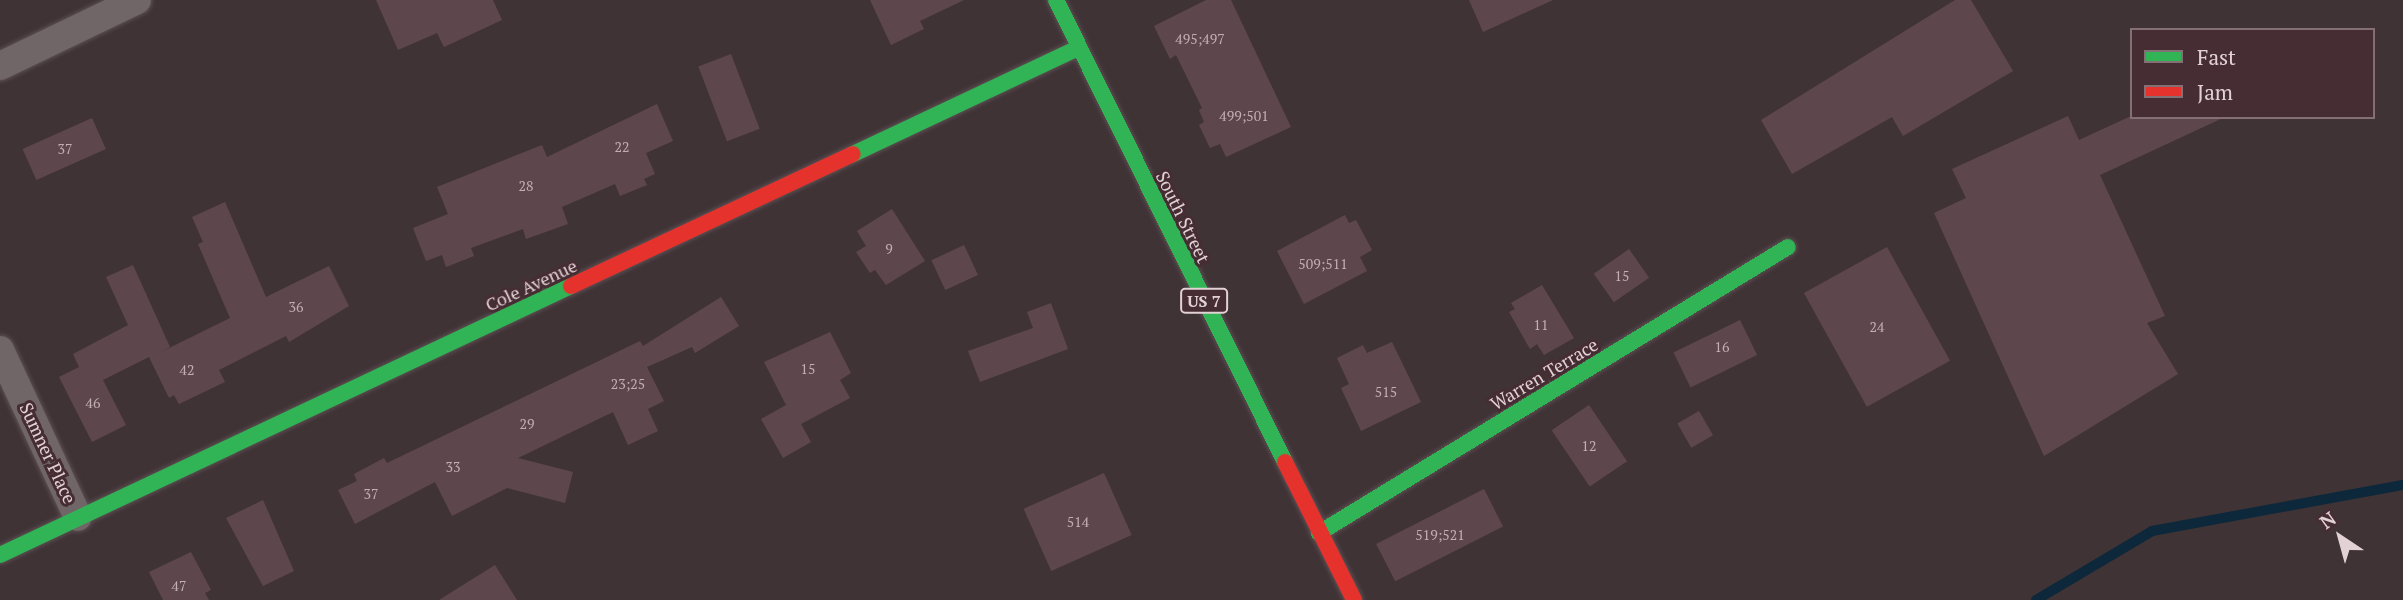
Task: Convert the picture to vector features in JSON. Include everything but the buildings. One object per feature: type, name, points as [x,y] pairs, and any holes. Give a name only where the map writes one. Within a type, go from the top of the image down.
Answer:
[{"type":"main road","name":"South Street","points":[[1056,0],[1354,600]]},
{"type":"main road","name":"Cole Avenue","points":[[0,555],[1078,48]]},
{"type":"main road","name":"Warren Terrace","points":[[1319,533],[1788,247]]},
{"type":"street","points":[[0,66],[137,0]]},
{"type":"street","name":"Sumner Place","points":[[0,350],[78,517]]},
{"type":"waterway","points":[[2036,600],[2152,531],[2403,485]]},
{"type":"traffic: fast","points":[[1056,0],[1285,462]]},
{"type":"traffic: fast","points":[[853,154],[1078,48]]},
{"type":"traffic: fast","points":[[1319,533],[1788,247]]},
{"type":"traffic: fast","points":[[0,555],[571,286]]},
{"type":"traffic: jam","points":[[571,286],[853,154]]},
{"type":"traffic: jam","points":[[1285,462],[1354,600]]}]
